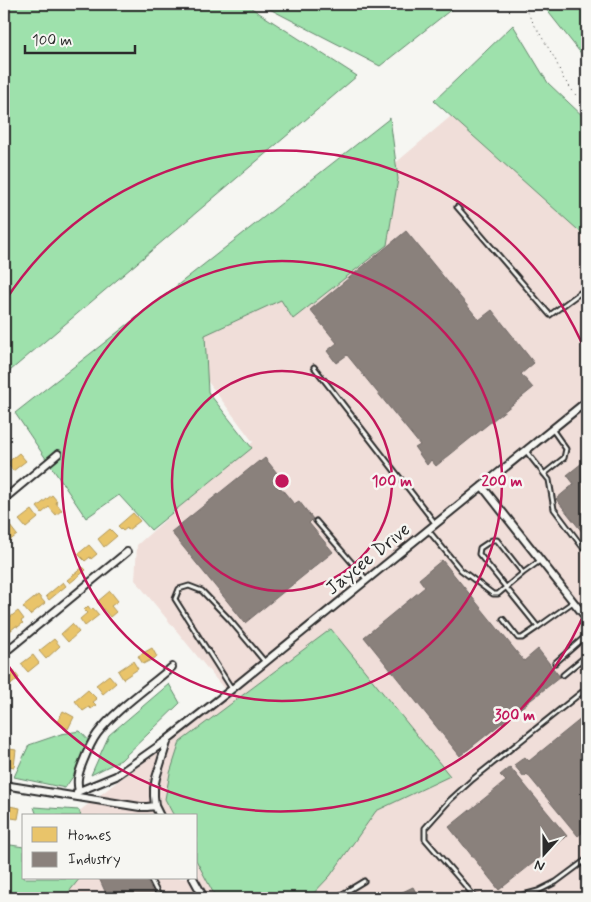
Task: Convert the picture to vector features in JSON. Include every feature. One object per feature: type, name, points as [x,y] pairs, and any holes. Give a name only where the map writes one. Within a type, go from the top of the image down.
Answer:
[{"type":"street","name":"Jaycee Drive","points":[[68,795],[116,776],[168,739],[587,401]]},
{"type":"street","points":[[4,499],[58,454]]},
{"type":"street","points":[[482,486],[587,619]]},
{"type":"street","points":[[4,653],[128,552]]},
{"type":"street","points":[[79,791],[77,785],[78,775],[96,735],[120,710],[172,668]]},
{"type":"street","points":[[159,814],[155,806],[154,796],[156,778],[168,739]]},
{"type":"street","points":[[4,785],[140,807],[155,806]]},
{"type":"street","points":[[194,880],[204,898]]},
{"type":"lane","points":[[457,207],[550,315],[580,293],[587,292]]},
{"type":"lane","points":[[314,367],[435,524]]},
{"type":"lane","points":[[544,474],[564,458],[566,449],[552,429]]},
{"type":"lane","points":[[526,450],[549,480],[554,509],[587,551]]},
{"type":"lane","points":[[316,521],[366,580]]},
{"type":"lane","points":[[428,530],[461,570],[492,594],[498,594],[541,560]]},
{"type":"lane","points":[[523,573],[497,540],[492,540],[480,548],[479,554],[538,626]]},
{"type":"lane","points":[[232,689],[175,599],[179,589],[189,586],[202,591],[229,619],[265,662]]},
{"type":"lane","points":[[503,619],[518,638],[522,638],[574,602]]},
{"type":"lane","points":[[555,663],[587,635]]},
{"type":"lane","points":[[563,675],[587,655]]},
{"type":"lane","points":[[480,898],[475,897],[425,839],[425,828],[450,800],[473,779],[587,688]]},
{"type":"lane","points":[[512,898],[556,882],[587,859]]},
{"type":"lane","points":[[151,880],[160,898]]},
{"type":"lane","points":[[336,898],[364,881]]},
{"type":"path","points":[[522,4],[555,59],[563,78],[587,107]]},
{"type":"shaded area","points":[[463,106],[587,222],[587,898],[25,898],[33,880],[198,880],[198,814],[76,814],[229,695],[135,580],[137,545],[253,442],[206,379],[178,347]]},
{"type":"green space","points":[[4,4],[245,4],[357,76],[4,376]]},
{"type":"green space","points":[[260,4],[458,4],[380,66]]},
{"type":"green space","points":[[542,4],[587,4],[587,61]]},
{"type":"green space","points":[[513,25],[548,83],[587,120],[587,238],[434,101]]},
{"type":"green space","points":[[390,118],[398,179],[387,245],[293,319],[281,300],[205,335],[208,392],[252,448],[151,530],[119,495],[86,518],[15,413]]},
{"type":"green space","points":[[331,629],[450,776],[376,811],[330,876],[309,898],[216,898],[198,864],[198,814],[173,814],[165,799],[170,773],[180,742]]},
{"type":"green space","points":[[169,684],[180,703],[121,760],[91,775],[109,735]]},
{"type":"green space","points":[[80,731],[94,746],[65,788],[14,777],[29,745],[61,734]]},
{"type":"green space","points":[[34,807],[79,810],[80,814],[36,814]]},
{"type":"green space","points":[[4,844],[22,847],[22,880],[78,880],[64,898],[4,898]]},
{"type":"building: Homes","points":[[19,453],[26,461],[13,471],[7,463]]},
{"type":"building: Homes","points":[[52,495],[62,510],[56,515],[49,507],[42,513],[37,507]]},
{"type":"building: Homes","points":[[32,510],[38,518],[26,528],[19,520]]},
{"type":"building: Homes","points":[[133,513],[140,521],[128,530],[127,528],[123,531],[118,526]]},
{"type":"building: Homes","points":[[10,526],[17,535],[5,544],[4,532]]},
{"type":"building: Homes","points":[[110,529],[117,536],[104,547],[98,539]]},
{"type":"building: Homes","points":[[89,545],[97,554],[85,561],[78,554]]},
{"type":"building: Homes","points":[[83,567],[86,570],[70,583],[67,580]]},
{"type":"building: Homes","points":[[63,582],[66,586],[49,600],[46,596]]},
{"type":"building: Homes","points":[[110,591],[118,601],[111,606],[116,612],[110,617],[97,602]]},
{"type":"building: Homes","points":[[38,595],[45,603],[30,615],[23,607]]},
{"type":"building: Homes","points":[[88,606],[91,610],[93,608],[99,615],[85,626],[80,619],[87,613],[84,610]]},
{"type":"building: Homes","points":[[18,611],[24,619],[21,621],[23,623],[10,631],[4,622]]},
{"type":"building: Homes","points":[[72,624],[79,632],[68,642],[61,634]]},
{"type":"building: Homes","points":[[54,639],[60,646],[46,659],[39,651]]},
{"type":"building: Homes","points":[[152,648],[157,657],[143,664],[138,656]]},
{"type":"building: Homes","points":[[33,655],[39,663],[28,672],[21,664]]},
{"type":"building: Homes","points":[[133,661],[138,669],[123,679],[118,671]]},
{"type":"building: Homes","points":[[13,670],[19,678],[7,688],[4,684],[4,678]]},
{"type":"building: Homes","points":[[109,675],[116,683],[103,694],[96,685]]},
{"type":"building: Homes","points":[[88,690],[97,699],[93,702],[96,705],[91,709],[89,707],[83,711],[75,701]]},
{"type":"building: Homes","points":[[63,711],[74,717],[68,729],[57,722]]},
{"type":"building: Homes","points":[[4,748],[16,750],[14,767],[4,765]]},
{"type":"building: Homes","points":[[4,805],[20,808],[18,819],[4,817]]},
{"type":"building: Industry","points":[[406,231],[479,320],[492,310],[534,363],[521,374],[533,388],[436,466],[431,460],[427,465],[415,448],[420,445],[347,355],[336,363],[327,351],[337,343],[310,310]]},
{"type":"building: Industry","points":[[265,458],[281,478],[276,482],[294,504],[299,501],[313,519],[309,523],[333,552],[245,623],[171,532]]},
{"type":"building: Industry","points":[[587,459],[587,538],[556,499],[574,484],[567,475]]},
{"type":"building: Industry","points":[[442,560],[524,661],[538,649],[560,677],[460,756],[364,637],[425,587],[419,579]]},
{"type":"building: Industry","points":[[587,714],[587,829],[578,836],[527,774],[524,777],[514,765],[525,757],[529,761]]},
{"type":"building: Industry","points":[[510,767],[567,836],[499,890],[449,827],[506,781],[500,775]]},
{"type":"building: Industry","points":[[100,880],[147,880],[155,898],[108,898]]},
{"type":"building: Industry","points":[[413,887],[419,898],[390,898]]}]
